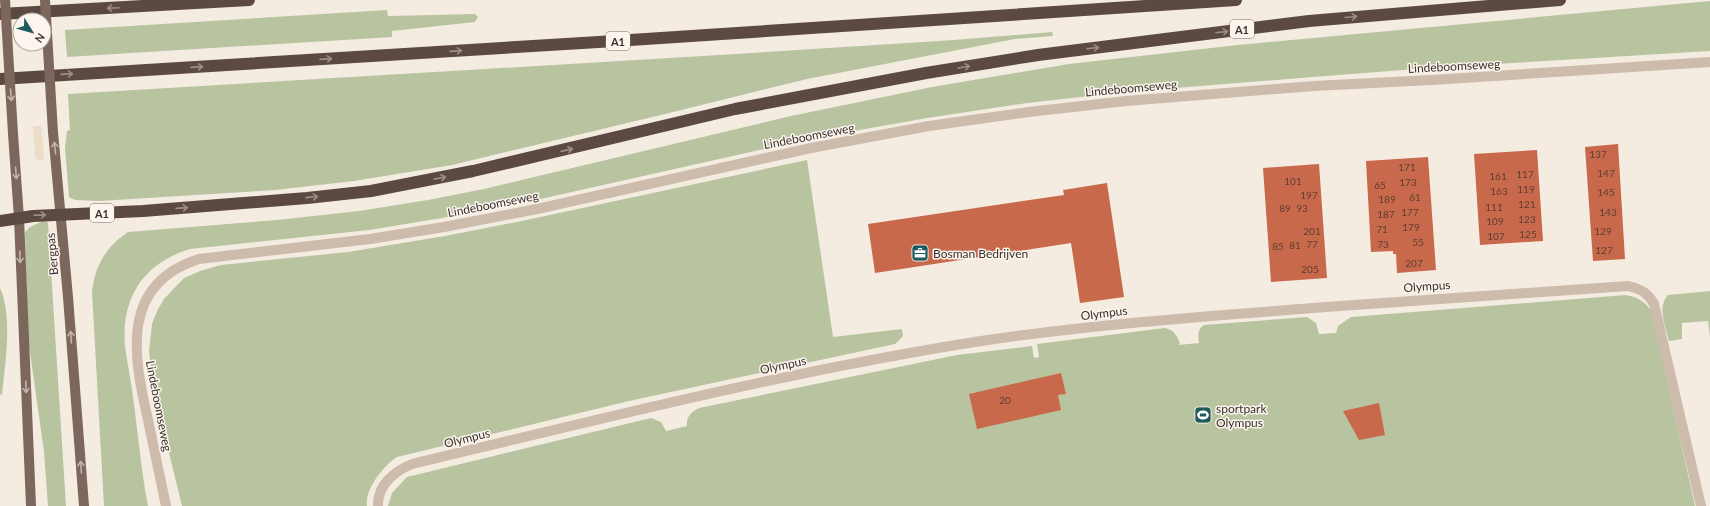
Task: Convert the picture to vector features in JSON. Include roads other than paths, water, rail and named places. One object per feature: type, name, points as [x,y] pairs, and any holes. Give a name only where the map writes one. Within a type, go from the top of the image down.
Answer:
[{"type":"highway","points":[[0,2],[10,0]]},
{"type":"highway","points":[[0,14],[250,0]]},
{"type":"highway","name":"A1","points":[[0,79],[1236,0]]},
{"type":"highway","name":"A1","points":[[0,221],[33,216],[159,210],[307,198],[371,191],[473,171],[735,109],[1038,55],[1309,21],[1560,0]]},
{"type":"main road","points":[[5,0],[19,218],[31,506]]},
{"type":"main road","name":"Bergpas","points":[[45,0],[53,132],[84,506]]},
{"type":"street","name":"Lindeboomseweg","points":[[166,506],[138,372],[136,349],[138,320],[141,310],[152,291],[171,271],[186,263],[200,259],[370,239],[444,227],[537,209],[811,148],[929,126],[1028,112],[1126,101],[1314,86],[1710,62]]},
{"type":"street","name":"Olympus","points":[[378,506],[380,492],[386,483],[401,469],[412,464],[631,412],[792,376],[974,343],[1184,317],[1628,286],[1638,288],[1646,293],[1654,304],[1701,506]]},
{"type":"place","name":"Bosman Bedrijven","points":[[920,253]]},
{"type":"place","name":"sportpark Olympus","points":[[1203,415]]}]
